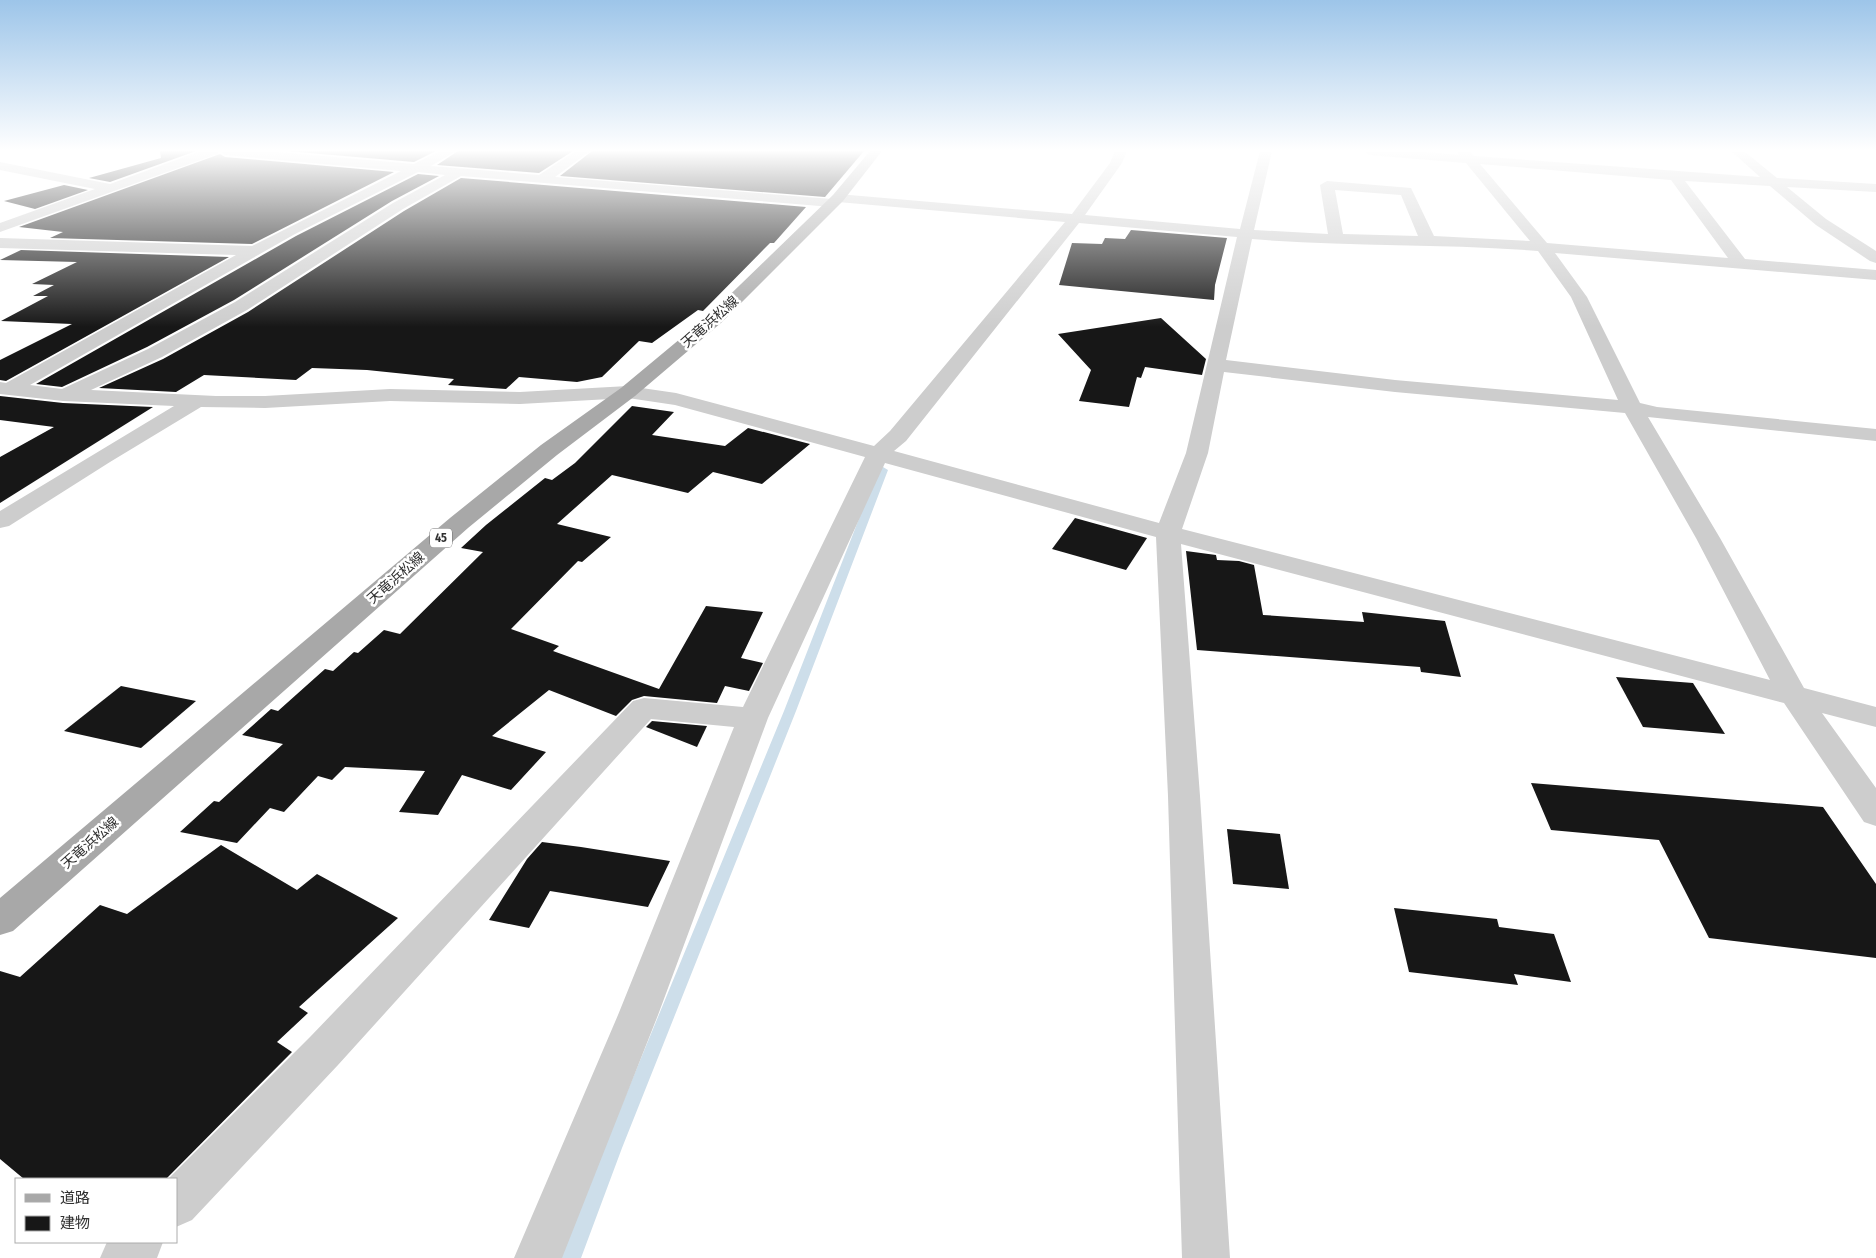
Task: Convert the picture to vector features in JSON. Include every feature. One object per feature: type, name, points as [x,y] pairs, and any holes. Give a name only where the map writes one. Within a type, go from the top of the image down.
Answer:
[{"type":"main road","name":"天竜浜松線","points":[[0,920],[459,523],[549,450],[628,392],[716,318],[826,210]]},
{"type":"street","points":[[0,228],[51,210]]},
{"type":"street","points":[[4,388],[290,230],[332,210]]},
{"type":"street","points":[[63,396],[155,353],[203,328],[271,288],[392,210]]},
{"type":"street","points":[[965,210],[1336,240],[1481,242],[1544,249],[1876,275]]},
{"type":"street","points":[[538,1258],[638,1015],[753,718],[877,455],[898,436],[1082,210]]},
{"type":"street","points":[[1206,1258],[1184,796],[1168,533],[1197,454],[1235,277],[1252,210]]},
{"type":"street","points":[[1331,210],[1336,240]]},
{"type":"street","points":[[1414,210],[1428,241]]},
{"type":"street","points":[[1511,210],[1544,249],[1580,298],[1632,407],[1708,538],[1794,696],[1876,813]]},
{"type":"street","points":[[1700,210],[1741,265]]},
{"type":"street","points":[[1807,210],[1821,222],[1876,258]]},
{"type":"street","points":[[0,243],[322,254]]},
{"type":"street","points":[[1217,365],[1395,386],[1632,407],[1658,413],[1876,435]]},
{"type":"street","points":[[4,388],[63,396],[265,402],[390,395],[520,398],[628,392],[676,399],[1168,533],[1876,717]]},
{"type":"street","points":[[0,521],[102,457],[199,400]]},
{"type":"street","points":[[178,1202],[331,1044],[644,708],[753,718]]},
{"type":"street","points":[[124,1258],[139,1243]]},
{"type":"building","points":[[67,210],[320,210],[252,244],[50,238],[63,232],[19,227]]},
{"type":"building","points":[[348,210],[378,210],[234,300],[147,347],[62,387],[36,384],[296,236]]},
{"type":"building","points":[[804,210],[774,243],[770,243],[703,311],[698,310],[652,343],[639,341],[602,377],[577,382],[519,377],[506,389],[448,385],[454,379],[367,370],[312,368],[296,380],[204,375],[176,392],[99,388],[163,359],[248,312],[404,211]]},
{"type":"building","points":[[1131,230],[1227,238],[1215,285],[1214,300],[1059,285],[1072,243],[1102,244],[1105,238],[1125,239]]},
{"type":"building","points":[[21,250],[229,257],[6,381],[0,380],[0,360],[72,324],[1,321],[48,296],[33,296],[54,285],[32,284],[77,262],[0,260]]},
{"type":"building","points":[[1161,318],[1206,359],[1202,375],[1145,367],[1141,378],[1137,377],[1129,407],[1079,401],[1091,370],[1058,334]]},
{"type":"building","points":[[0,396],[63,403],[153,407],[0,503],[0,457],[54,427],[0,420]]},
{"type":"building","points":[[632,406],[674,412],[652,435],[725,446],[748,428],[810,444],[762,484],[713,472],[688,493],[612,475],[557,524],[611,537],[582,562],[578,561],[511,629],[559,646],[553,651],[659,689],[706,606],[763,612],[741,658],[763,663],[749,691],[725,686],[717,703],[644,696],[632,700],[616,716],[549,690],[492,736],[546,752],[511,790],[462,775],[438,815],[399,812],[425,771],[345,767],[332,780],[318,776],[284,812],[270,808],[237,843],[180,832],[214,801],[219,802],[283,744],[242,735],[271,709],[278,711],[325,669],[333,671],[354,652],[358,653],[384,630],[400,634],[483,552],[461,548],[486,525],[545,478],[552,480],[575,463]]},
{"type":"building","points":[[1075,518],[1147,538],[1126,570],[1052,549]]},
{"type":"building","points":[[1186,551],[1216,555],[1217,560],[1239,561],[1254,565],[1263,615],[1364,622],[1362,612],[1445,621],[1461,677],[1421,672],[1420,667],[1197,650]]},
{"type":"building","points":[[1616,677],[1693,683],[1725,734],[1643,727]]},
{"type":"building","points":[[121,686],[196,701],[141,748],[64,731]]},
{"type":"building","points":[[652,721],[707,726],[697,747],[646,727]]},
{"type":"building","points":[[1531,783],[1823,807],[1876,884],[1876,958],[1709,938],[1659,840],[1551,830]]},
{"type":"building","points":[[1227,829],[1280,834],[1289,889],[1233,884]]},
{"type":"building","points":[[542,842],[670,861],[648,907],[550,891],[529,928],[489,920],[527,859]]},
{"type":"building","points":[[221,845],[297,890],[317,874],[398,918],[299,1007],[308,1013],[277,1042],[292,1052],[167,1178],[23,1178],[0,1159],[0,971],[20,977],[100,905],[127,914]]},
{"type":"building","points":[[1394,908],[1497,919],[1499,927],[1554,934],[1571,982],[1514,974],[1518,985],[1409,972]]},
{"type":"waterway","points":[[571,1258],[613,1148],[790,711],[883,470]]}]
